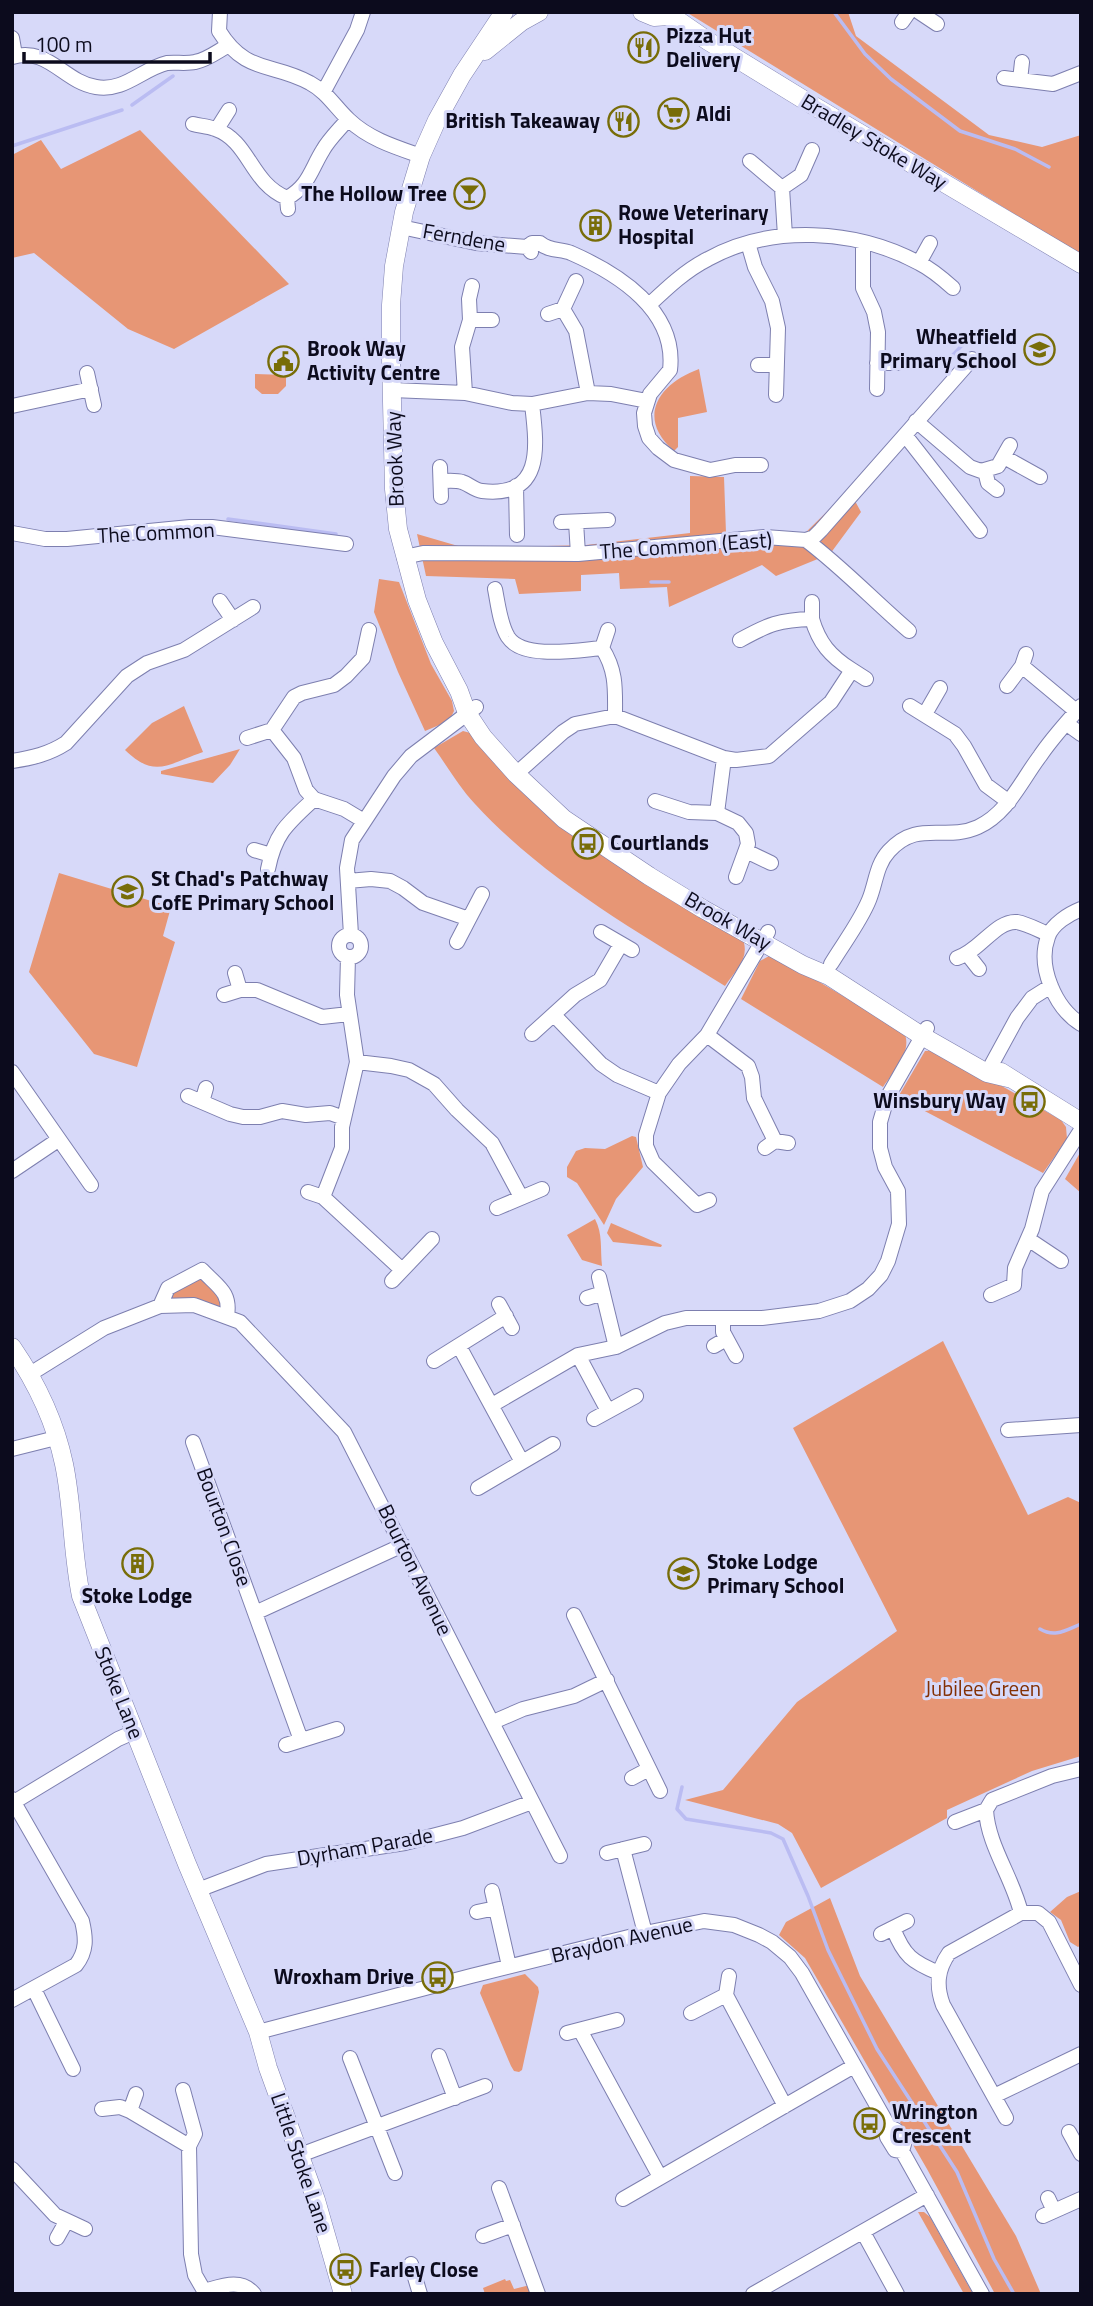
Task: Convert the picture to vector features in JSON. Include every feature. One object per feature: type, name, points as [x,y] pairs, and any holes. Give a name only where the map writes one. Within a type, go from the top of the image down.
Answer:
[{"type":"street","points":[[220,12],[219,32],[229,46],[255,65],[294,75],[324,91],[348,120],[369,136],[421,156]]},
{"type":"street","points":[[324,91],[357,30],[363,12]]},
{"type":"street","name":"Brook Way","points":[[504,12],[437,120],[421,156],[401,227],[394,266],[391,305],[392,390],[394,489],[398,529],[417,600],[434,643],[491,747],[586,825],[764,936],[829,969],[925,1032],[1081,1122]]},
{"type":"street","name":"Brook Way","points":[[471,64],[499,38],[539,12]]},
{"type":"street","name":"Bradley Stoke Way","points":[[642,12],[654,17],[668,14],[826,114],[1081,264]]},
{"type":"street","points":[[919,12],[937,24]]},
{"type":"street","points":[[12,38],[14,56],[33,54],[46,58],[83,83],[108,88],[123,85],[168,63],[205,59],[229,46]]},
{"type":"street","points":[[1020,80],[1022,62]]},
{"type":"street","points":[[1004,78],[1053,84],[1081,73]]},
{"type":"street","points":[[217,129],[229,110]]},
{"type":"street","points":[[193,124],[217,129],[239,146],[255,173],[287,203],[307,183],[324,148],[348,120]]},
{"type":"street","points":[[782,188],[801,175],[813,150]]},
{"type":"street","points":[[750,161],[782,188],[785,236]]},
{"type":"street","name":"Ferndene","points":[[401,227],[476,243],[527,247],[531,252],[540,252],[545,247],[568,252],[626,284],[649,305],[664,327],[671,363],[666,377],[655,387],[647,401]]},
{"type":"street","points":[[649,305],[706,259],[748,243],[785,236],[824,235],[863,242],[919,263],[953,288]]},
{"type":"street","points":[[863,242],[863,288],[874,313],[878,332],[877,389]]},
{"type":"street","points":[[748,243],[755,267],[772,301],[778,328],[776,395]]},
{"type":"street","points":[[919,263],[930,243]]},
{"type":"street","points":[[548,314],[563,309],[576,282]]},
{"type":"street","points":[[465,393],[462,347],[470,320],[469,299],[472,286]]},
{"type":"street","points":[[563,309],[576,331],[588,393]]},
{"type":"street","points":[[470,320],[492,320]]},
{"type":"street","points":[[806,540],[821,530],[972,359]]},
{"type":"street","points":[[877,363],[898,363]]},
{"type":"street","points":[[758,365],[775,365]]},
{"type":"street","points":[[87,373],[94,405]]},
{"type":"street","points":[[12,406],[91,389]]},
{"type":"street","points":[[392,390],[465,393],[512,403],[532,404],[588,393],[647,401],[644,413],[649,438],[667,456],[710,470],[735,465],[761,465]]},
{"type":"street","points":[[441,498],[440,474],[480,491],[516,486],[529,476],[536,456],[532,404]]},
{"type":"street","points":[[916,421],[970,467],[985,471],[998,466],[1007,451],[1040,477]]},
{"type":"street","points":[[905,435],[980,530]]},
{"type":"street","points":[[985,471],[988,483],[997,490]]},
{"type":"street","points":[[516,486],[517,535]]},
{"type":"street","points":[[561,522],[608,520]]},
{"type":"street","points":[[576,522],[578,554]]},
{"type":"street","name":"The Common","points":[[12,533],[45,539],[67,539],[212,527],[343,541]]},
{"type":"street","name":"The Common (East)","points":[[404,557],[423,553],[578,554],[765,537],[806,540]]},
{"type":"street","points":[[806,540],[843,569],[909,631]]},
{"type":"street","points":[[493,598],[508,637],[520,646],[540,652],[602,648]]},
{"type":"street","points":[[220,601],[233,620]]},
{"type":"street","points":[[812,602],[811,619],[821,645],[834,659],[866,679]]},
{"type":"street","points":[[12,761],[56,750],[66,743],[127,676],[147,663],[184,650],[253,607]]},
{"type":"street","points":[[740,640],[768,624],[811,619]]},
{"type":"street","points":[[247,738],[272,730],[294,698],[302,693],[334,685],[346,676],[373,648],[369,630]]},
{"type":"street","points":[[608,630],[602,648],[613,667],[615,716]]},
{"type":"street","points":[[540,652],[540,667]]},
{"type":"street","points":[[1007,686],[1024,660],[1075,714],[1081,734]]},
{"type":"street","points":[[519,771],[575,724],[615,716],[724,758],[736,760],[769,755],[831,702],[852,670]]},
{"type":"street","points":[[925,714],[940,688]]},
{"type":"street","points":[[910,706],[955,734],[986,785],[1009,802]]},
{"type":"street","points":[[323,1197],[342,1148],[344,1118],[357,1062],[346,986],[348,957],[357,955],[361,948],[359,939],[351,935],[348,855],[352,840],[394,776],[411,756],[471,710]]},
{"type":"street","points":[[829,969],[869,901],[880,863],[902,838],[927,831],[951,833],[971,830],[991,819],[1009,802],[1039,757],[1075,714]]},
{"type":"street","points":[[272,730],[294,758],[306,790],[314,799],[344,809],[364,821]]},
{"type":"street","points":[[717,813],[724,758]]},
{"type":"street","points":[[254,850],[269,862],[281,831],[314,799]]},
{"type":"street","points":[[655,801],[689,812],[717,813],[738,823],[746,833],[748,844],[736,877]]},
{"type":"street","points":[[746,851],[771,863]]},
{"type":"street","points":[[348,881],[371,878],[390,881],[423,903],[469,919]]},
{"type":"street","points":[[457,942],[482,894]]},
{"type":"street","points":[[1081,909],[1060,922],[1048,934],[1045,956],[1051,986],[1059,1003],[1081,1024]]},
{"type":"street","points":[[979,969],[962,957],[1004,923],[1025,924],[1048,934]]},
{"type":"street","points":[[532,1034],[575,995],[600,980],[627,947],[601,932]]},
{"type":"street","points":[[701,1207],[649,1156],[646,1135],[659,1093],[679,1064],[707,1035],[764,936]]},
{"type":"street","points":[[235,972],[240,990]]},
{"type":"street","points":[[989,1068],[1017,1018],[1032,998],[1051,986]]},
{"type":"street","points":[[224,995],[240,990],[257,990],[310,1014],[322,1017],[349,1014]]},
{"type":"street","points":[[554,1015],[601,1064],[617,1075],[659,1093]]},
{"type":"street","points":[[492,1405],[578,1355],[616,1347],[665,1323],[685,1318],[762,1318],[834,1307],[850,1301],[868,1289],[881,1275],[893,1247],[900,1213],[898,1191],[885,1167],[880,1148],[882,1110],[925,1032]]},
{"type":"street","points":[[707,1035],[748,1066],[754,1098],[776,1144]]},
{"type":"street","points":[[357,1062],[409,1070],[434,1084],[492,1143],[521,1197]]},
{"type":"street","points":[[12,1072],[91,1185]]},
{"type":"street","points":[[188,1096],[204,1095],[230,1114],[243,1117],[260,1117],[282,1111],[306,1115],[330,1113],[344,1118]]},
{"type":"street","points":[[991,1295],[1019,1290],[1015,1268],[1028,1239],[1042,1191],[1081,1130]]},
{"type":"street","points":[[12,1171],[58,1140]]},
{"type":"street","points":[[497,1208],[542,1189]]},
{"type":"street","points":[[307,1192],[323,1197],[397,1276],[432,1239]]},
{"type":"street","points":[[1028,1239],[1061,1261]]},
{"type":"street","points":[[160,1307],[168,1288],[202,1270],[227,1296],[227,1316]]},
{"type":"street","points":[[599,1276],[616,1347]]},
{"type":"street","points":[[587,1298],[603,1293]]},
{"type":"street","name":"Bourton Avenue","points":[[30,1374],[104,1328],[160,1307],[194,1306],[240,1322],[344,1432],[560,1856]]},
{"type":"street","points":[[435,1361],[506,1316]]},
{"type":"street","points":[[723,1318],[720,1343],[736,1356]]},
{"type":"street","points":[[459,1346],[522,1462]]},
{"type":"street","name":"Stoke Lane","points":[[12,1347],[44,1402],[56,1437],[67,1485],[81,1596],[198,1890],[258,2032]]},
{"type":"street","points":[[578,1355],[608,1412]]},
{"type":"street","points":[[594,1419],[636,1396]]},
{"type":"street","points":[[1008,1430],[1081,1425]]},
{"type":"street","points":[[12,1448],[56,1437]]},
{"type":"street","name":"Bourton Close","points":[[193,1442],[301,1740]]},
{"type":"street","points":[[478,1488],[553,1444]]},
{"type":"street","name":"Bourton Close","points":[[255,1613],[403,1545]]},
{"type":"street","points":[[574,1615],[587,1627],[607,1680],[660,1791]]},
{"type":"street","points":[[493,1723],[523,1709],[566,1699],[607,1680]]},
{"type":"street","points":[[286,1745],[337,1729]]},
{"type":"street","points":[[12,2000],[76,1965],[84,1951],[86,1937],[82,1921],[13,1801],[134,1732]]},
{"type":"street","points":[[632,1778],[649,1769]]},
{"type":"street","points":[[1021,1913],[1013,1884],[987,1826],[986,1810],[992,1800],[1052,1776],[1081,1769]]},
{"type":"street","name":"Dyrham Parade","points":[[198,1890],[266,1864],[405,1843],[463,1828],[532,1802]]},
{"type":"street","points":[[955,1822],[986,1810]]},
{"type":"street","points":[[607,1853],[644,1844]]},
{"type":"street","points":[[622,1849],[645,1933]]},
{"type":"street","points":[[492,1891],[509,1966]]},
{"type":"street","points":[[477,1912],[496,1908]]},
{"type":"street","points":[[1006,2118],[938,1992],[939,1973],[948,1953],[1021,1913],[1038,1913],[1049,1922],[1081,1984]]},
{"type":"street","name":"Braydon Avenue","points":[[258,2032],[645,1933],[704,1921],[734,1925],[772,1942],[790,1957],[802,1973],[889,2127],[897,2130],[904,2144],[902,2151],[982,2294]]},
{"type":"street","points":[[907,1921],[887,1931],[915,1963],[939,1973]]},
{"type":"street","points":[[729,1976],[726,1996],[785,2106]]},
{"type":"street","points":[[34,1989],[73,2069]]},
{"type":"street","points":[[691,2013],[726,1996]]},
{"type":"street","points":[[617,2020],[573,2031],[660,2177]]},
{"type":"street","name":"Little Stoke Lane","points":[[258,2032],[268,2068],[325,2228],[343,2294]]},
{"type":"street","points":[[994,2096],[1081,2054]]},
{"type":"street","points":[[439,2056],[455,2098]]},
{"type":"street","points":[[350,2058],[395,2173]]},
{"type":"street","points":[[623,2199],[854,2066]]},
{"type":"street","points":[[300,2155],[485,2086]]},
{"type":"street","points":[[183,2090],[195,2134],[189,2146],[191,2254],[195,2275],[205,2292],[229,2284],[243,2284],[254,2294]]},
{"type":"street","points":[[130,2110],[136,2094]]},
{"type":"street","points":[[102,2109],[120,2107],[130,2110],[189,2146]]},
{"type":"street","points":[[1069,2132],[1081,2154]]},
{"type":"street","points":[[13,2170],[47,2208],[66,2222],[85,2229]]},
{"type":"street","points":[[499,2188],[538,2294]]},
{"type":"street","points":[[754,2294],[927,2195]]},
{"type":"street","points":[[1048,2208],[1081,2199]]},
{"type":"street","points":[[57,2238],[66,2222]]},
{"type":"street","points":[[484,2236],[513,2225]]},
{"type":"street","points":[[863,2232],[897,2294]]},
{"type":"street","points":[[411,2264],[420,2294]]},
{"type":"green space","points":[[686,12],[848,12],[856,36],[989,135],[1042,147],[1081,135],[1081,255]]},
{"type":"green space","points":[[140,130],[289,284],[174,349],[128,329],[34,253],[12,258],[12,155],[41,140],[61,169]]},
{"type":"green space","points":[[699,369],[707,412],[678,418],[678,447],[674,451],[662,439],[656,426],[654,415],[657,403],[672,384]]},
{"type":"green space","points":[[255,374],[286,375],[286,386],[278,394],[262,394],[255,388]]},
{"type":"green space","points":[[690,476],[724,477],[726,533],[802,536],[849,490],[861,512],[830,554],[776,576],[762,565],[669,607],[667,587],[620,589],[619,573],[581,575],[581,591],[519,594],[515,579],[426,576],[417,534],[465,548],[586,545],[690,533]]},
{"type":"green space","points":[[379,579],[399,582],[431,664],[452,701],[454,711],[449,721],[425,731],[374,612]]},
{"type":"green space","points":[[184,706],[203,752],[171,764],[154,767],[136,759],[125,750],[152,723]]},
{"type":"green space","points":[[463,731],[474,734],[557,821],[741,935],[744,956],[725,986],[594,904],[502,831],[469,798],[434,748]]},
{"type":"green space","points":[[240,749],[230,765],[213,783],[161,774],[161,771]]},
{"type":"green space","points":[[59,873],[171,907],[163,936],[175,942],[137,1067],[94,1054],[29,972]]},
{"type":"green space","points":[[769,956],[777,957],[904,1032],[904,1054],[883,1087],[741,999],[760,961]]},
{"type":"green space","points":[[939,1050],[1061,1120],[1066,1127],[1067,1139],[1043,1173],[898,1097],[925,1051]]},
{"type":"green space","points":[[632,1136],[636,1137],[643,1167],[616,1199],[604,1225],[577,1183],[567,1177],[567,1167],[576,1151],[585,1148],[605,1149]]},
{"type":"green space","points":[[1081,1151],[1081,1193],[1065,1179]]},
{"type":"green space","points":[[595,1219],[600,1236],[602,1266],[582,1260],[567,1235]]},
{"type":"green space","points":[[611,1223],[662,1245],[613,1242],[607,1233]]},
{"type":"green space","points":[[201,1277],[226,1302],[224,1308],[192,1300],[168,1299],[168,1295]]},
{"type":"green space","name":"Jubilee Green","points":[[943,1341],[1028,1515],[1068,1497],[1081,1503],[1081,1756],[1032,1771],[947,1810],[947,1818],[821,1888],[792,1833],[778,1824],[685,1800],[723,1790],[797,1702],[897,1631],[793,1428]]},
{"type":"green space","points":[[1081,1891],[1081,1945],[1078,1947],[1070,1942],[1061,1920],[1050,1912],[1067,1897]]},
{"type":"green space","points":[[830,1898],[860,1976],[1016,2236],[1041,2294],[995,2294],[927,2169],[805,1958],[779,1935],[786,1922]]},
{"type":"green space","points":[[525,1974],[538,1987],[539,1992],[522,2070],[519,2072],[514,2071],[511,2066],[480,1993],[483,1985]]},
{"type":"green space","points":[[918,2212],[924,2212],[930,2217],[973,2294],[964,2294]]},
{"type":"green space","points":[[505,2279],[510,2280],[514,2289],[530,2285],[534,2294],[485,2294],[483,2288]]},
{"type":"waterway","points":[[834,12],[865,54],[891,79],[960,131],[1015,149],[1049,167]]},
{"type":"waterway","points":[[132,105],[173,76]]},
{"type":"waterway","points":[[12,146],[122,110]]},
{"type":"waterway","points":[[949,359],[968,339]]},
{"type":"waterway","points":[[228,519],[336,534]]},
{"type":"waterway","points":[[651,582],[669,582]]},
{"type":"waterway","points":[[1040,1629],[1056,1633],[1081,1624]]},
{"type":"waterway","points":[[682,1787],[677,1809],[686,1819],[771,1833],[783,1839],[828,1950],[877,2049],[957,2172],[994,2259],[1014,2294]]},
{"type":"place","name":"Pizza Hut Delivery","points":[[643,48]]},
{"type":"place","name":"Aldi","points":[[673,114]]},
{"type":"place","name":"British Takeaway","points":[[623,121]]},
{"type":"place","name":"The Hollow Tree","points":[[470,194]]},
{"type":"place","name":"Rowe Veterinary Hospital","points":[[595,225]]},
{"type":"place","name":"Wheatfield Primary School","points":[[1040,349]]},
{"type":"place","name":"Brook Way Activity Centre","points":[[284,361]]},
{"type":"place","name":"Courtlands","points":[[587,843]]},
{"type":"place","name":"St Chad's Patchway CofE Primary School","points":[[128,891]]},
{"type":"place","name":"Winsbury Way","points":[[1029,1101]]},
{"type":"place","name":"Stoke Lodge","points":[[137,1564]]},
{"type":"place","name":"Stoke Lodge Primary School","points":[[684,1574]]},
{"type":"place","name":"Wroxham Drive","points":[[437,1977]]},
{"type":"place","name":"Wrington Crescent","points":[[869,2124]]},
{"type":"place","name":"Farley Close","points":[[346,2270]]}]
